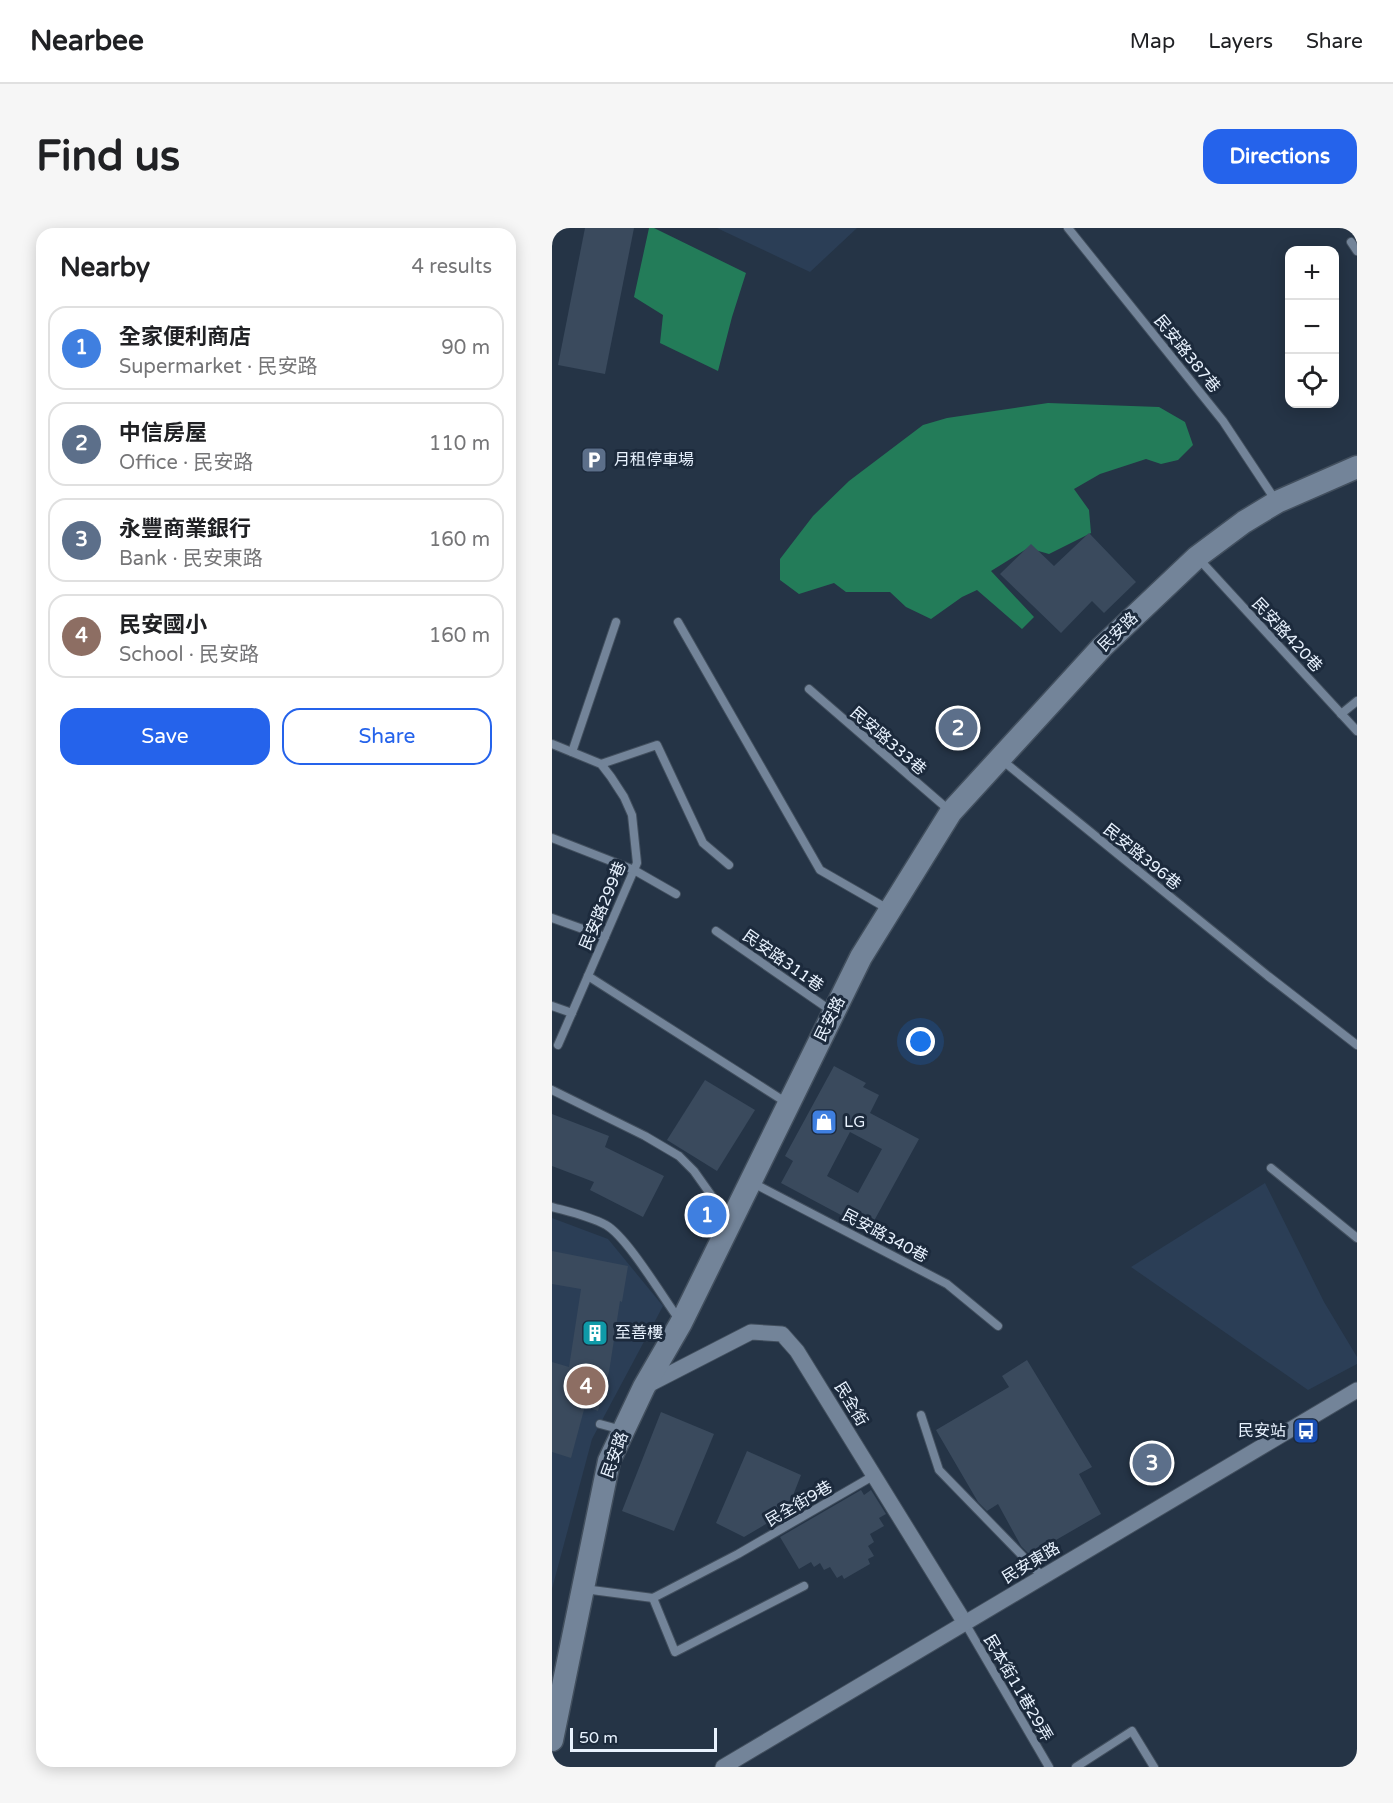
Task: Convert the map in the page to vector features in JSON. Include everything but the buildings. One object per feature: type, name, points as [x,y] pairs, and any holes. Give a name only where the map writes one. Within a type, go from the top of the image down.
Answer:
[{"type":"street","name":"民安路","points":[[552,1740],[609,1461],[644,1387],[681,1323],[731,1223],[861,957],[889,910],[951,812],[1102,647],[1197,557],[1244,522],[1277,502],[1357,467]]},
{"type":"street","name":"民全街","points":[[644,1387],[751,1332],[782,1334],[797,1351],[964,1623]]},
{"type":"street","name":"民安東路","points":[[723,1767],[1357,1390]]},
{"type":"lane","name":"民安路387巷","points":[[1068,228],[1223,421],[1277,502]]},
{"type":"lane","points":[[1351,242],[1357,251]]},
{"type":"lane","name":"民安路420巷","points":[[1197,557],[1357,731]]},
{"type":"lane","points":[[572,752],[616,622]]},
{"type":"lane","points":[[678,622],[820,870],[889,910]]},
{"type":"lane","name":"民安路333巷","points":[[809,689],[951,812]]},
{"type":"lane","points":[[1341,714],[1357,701]]},
{"type":"lane","points":[[552,744],[601,764],[657,745],[703,843],[729,865]]},
{"type":"lane","name":"民安路396巷","points":[[999,758],[1268,976],[1357,1045]]},
{"type":"lane","name":"民安路299巷","points":[[558,1045],[638,863],[632,815],[624,797],[601,764]]},
{"type":"lane","points":[[552,838],[634,870],[676,894]]},
{"type":"lane","points":[[552,918],[605,937]]},
{"type":"lane","name":"民安路311巷","points":[[716,931],[834,1013]]},
{"type":"lane","name":"民安路299巷","points":[[588,976],[789,1104]]},
{"type":"lane","points":[[552,1006],[572,1013]]},
{"type":"lane","points":[[552,1090],[645,1136],[679,1156],[694,1171],[731,1223]]},
{"type":"lane","points":[[1271,1168],[1357,1238]]},
{"type":"lane","name":"民安路340巷","points":[[751,1182],[947,1284],[998,1326]]},
{"type":"lane","points":[[552,1207],[607,1226],[621,1238],[681,1323]]},
{"type":"lane","points":[[921,1415],[939,1470],[1043,1577]]},
{"type":"lane","points":[[600,1424],[624,1430]]},
{"type":"lane","name":"民全街9巷","points":[[653,1598],[738,1554],[873,1476]]},
{"type":"lane","points":[[583,1589],[653,1598],[675,1652],[804,1586]]},
{"type":"lane","name":"民本街11巷29弄","points":[[964,1623],[1048,1767]]},
{"type":"lane","points":[[1076,1767],[1132,1731],[1154,1767]]},
{"type":"shaded area","points":[[717,228],[857,228],[810,272]]},
{"type":"shaded area","points":[[1265,1183],[1324,1302],[1357,1357],[1357,1364],[1308,1390],[1131,1267]]},
{"type":"shaded area","points":[[552,1218],[608,1239],[663,1306],[592,1439],[552,1589]]},
{"type":"green space","points":[[649,228],[654,228],[746,273],[718,371],[660,343],[663,315],[634,297]]},
{"type":"green space","points":[[1048,403],[1159,407],[1185,422],[1193,445],[1178,460],[1161,464],[1146,459],[1100,474],[1074,489],[1089,510],[1091,533],[1049,554],[1028,548],[991,571],[1034,617],[1022,629],[977,590],[962,597],[931,619],[906,607],[890,592],[846,592],[834,583],[799,594],[780,580],[780,559],[813,516],[849,481],[923,425],[947,418]]},
{"type":"place","name":"月租停車場","points":[[594,460]]},
{"type":"place","name":"中信房屋","points":[[958,728]]},
{"type":"place","name":"LG","points":[[824,1122]]},
{"type":"place","name":"全家便利商店","points":[[707,1215]]},
{"type":"place","name":"至善樓","points":[[595,1333]]},
{"type":"place","name":"民安國小","points":[[586,1386]]},
{"type":"place","name":"民安站","points":[[1306,1431]]},
{"type":"place","name":"永豐商業銀行","points":[[1152,1463]]}]
